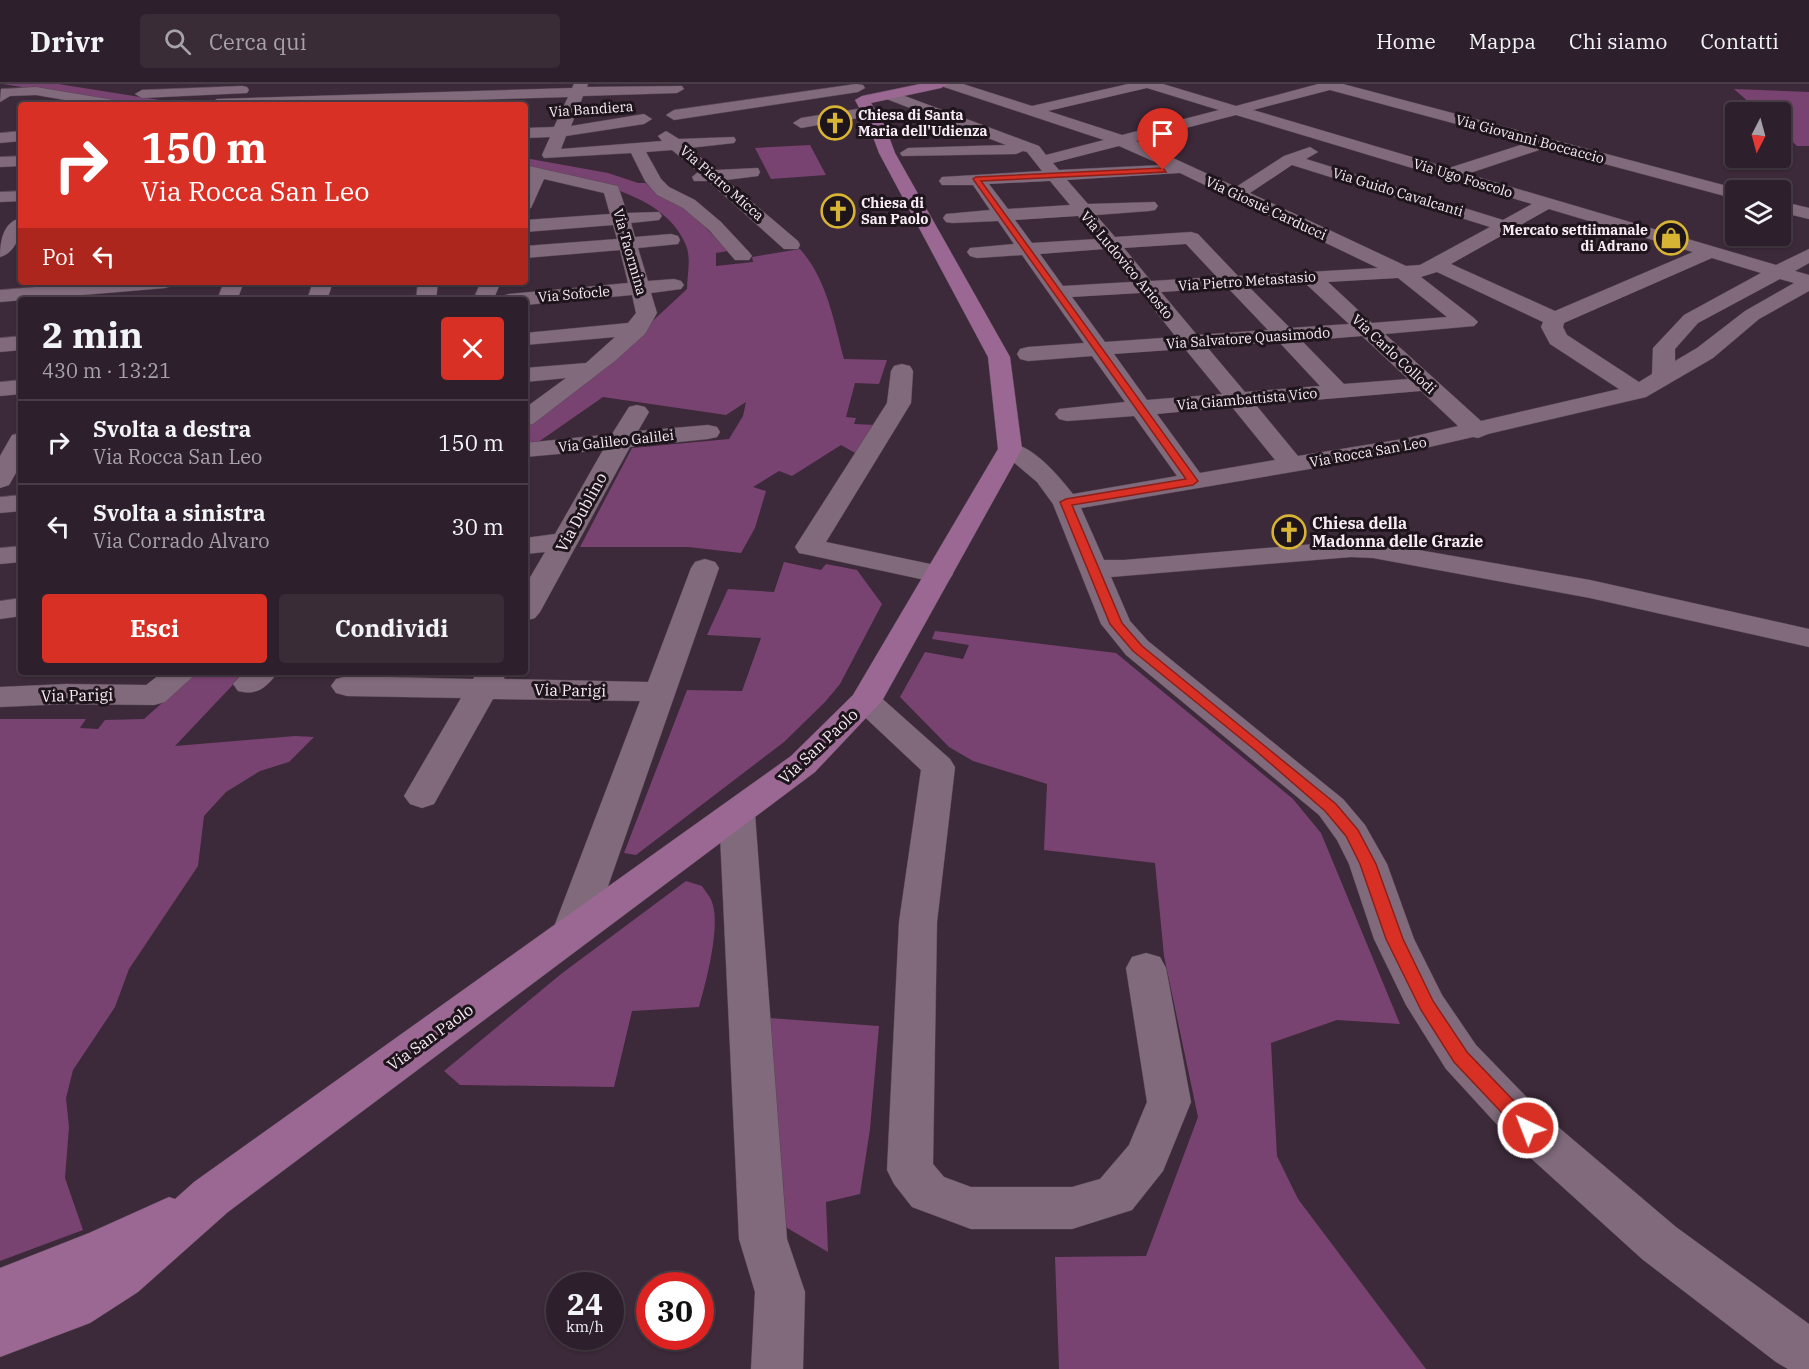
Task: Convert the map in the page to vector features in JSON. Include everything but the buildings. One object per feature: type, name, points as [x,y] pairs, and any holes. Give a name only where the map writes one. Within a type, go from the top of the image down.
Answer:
[{"type":"main road","points":[[941,84],[867,96],[887,153],[999,357],[1010,449]]},
{"type":"main road","name":"Via San Paolo","points":[[211,1197],[803,764],[866,701],[1010,449]]},
{"type":"main road","points":[[0,1291],[106,1249],[211,1197]]},
{"type":"main road","points":[[0,1332],[72,1305],[121,1276],[211,1197]]},
{"type":"street","points":[[74,84],[82,84]]},
{"type":"street","name":"Via Giosuè Carducci","points":[[949,84],[1120,140],[1185,169],[1401,271],[1467,321]]},
{"type":"street","points":[[1030,111],[1147,84]]},
{"type":"street","name":"Via Ugo Foscolo","points":[[1147,84],[1809,282]]},
{"type":"street","points":[[961,180],[1043,162],[1330,84]]},
{"type":"street","name":"Via Giovanni Boccaccio","points":[[1330,84],[1725,191]]},
{"type":"street","points":[[142,94],[230,87],[322,85],[389,93],[456,95],[579,88],[697,97],[774,86],[831,118]]},
{"type":"street","points":[[310,102],[322,85]]},
{"type":"street","points":[[218,102],[230,87]]},
{"type":"street","points":[[579,88],[550,155],[627,144],[677,145],[728,140]]},
{"type":"street","points":[[1189,96],[1220,88]]},
{"type":"street","points":[[676,97],[714,109],[794,97],[810,89],[867,96],[968,124],[1001,136],[1043,162]]},
{"type":"street","points":[[4,103],[36,91],[57,100],[82,102]]},
{"type":"street","points":[[1248,91],[1276,100]]},
{"type":"street","points":[[310,102],[389,93]]},
{"type":"street","points":[[1103,94],[1135,104]]},
{"type":"street","points":[[801,123],[831,118],[867,96]]},
{"type":"street","points":[[676,97],[684,121],[724,117],[734,121]]},
{"type":"street","points":[[697,97],[714,109]]},
{"type":"street","points":[[1072,101],[1104,114],[1073,125]]},
{"type":"street","name":"Via Bandiera","points":[[623,107],[656,103]]},
{"type":"street","name":"Via Bandiera","points":[[547,112],[590,110]]},
{"type":"street","points":[[1164,113],[1192,122]]},
{"type":"street","points":[[1133,121],[1161,130]]},
{"type":"street","name":"Via Pietro Micca","points":[[560,132],[647,122],[751,208],[791,245]]},
{"type":"street","points":[[968,124],[920,131],[948,144],[1043,162],[1185,169]]},
{"type":"street","points":[[528,133],[560,132]]},
{"type":"street","points":[[0,138],[18,136]]},
{"type":"street","points":[[908,153],[1001,136]]},
{"type":"street","points":[[1237,194],[1290,159],[1342,142]]},
{"type":"street","points":[[1449,174],[1543,142]]},
{"type":"street","points":[[627,144],[663,191],[689,204],[742,256]]},
{"type":"street","points":[[948,144],[961,180],[1002,215],[1193,481]]},
{"type":"street","name":"Via Guido Cavalcanti","points":[[1290,159],[1505,226]]},
{"type":"street","points":[[0,162],[18,161]]},
{"type":"street","name":"Via Ludovico Ariosto","points":[[1043,162],[1292,465]]},
{"type":"street","points":[[654,181],[752,172]]},
{"type":"street","name":"Via Taormina","points":[[529,185],[592,184],[612,190],[647,313],[637,329]]},
{"type":"street","points":[[0,197],[18,196]]},
{"type":"street","name":"Via Pietro Metastasio","points":[[1057,292],[1424,271],[1547,203]]},
{"type":"street","points":[[952,218],[1149,206]]},
{"type":"street","points":[[724,210],[751,208]]},
{"type":"street","points":[[1791,209],[1809,214]]},
{"type":"street","points":[[528,226],[653,216]]},
{"type":"street","points":[[0,251],[15,226]]},
{"type":"street","points":[[977,252],[1191,238],[1339,392]]},
{"type":"street","points":[[528,252],[671,240]]},
{"type":"street","points":[[1638,392],[1558,339],[1552,327],[1555,319],[1710,252]]},
{"type":"street","points":[[1664,375],[1664,348],[1691,319],[1809,255]]},
{"type":"street","points":[[1435,264],[1555,319]]},
{"type":"street","points":[[613,267],[634,266]]},
{"type":"street","name":"Via Carlo Collodi","points":[[1310,277],[1478,431]]},
{"type":"street","name":"Via Rocca San Leo","points":[[1066,502],[1292,465],[1478,431],[1638,392],[1705,352],[1752,315],[1809,282]]},
{"type":"street","points":[[0,296],[101,290],[141,285]]},
{"type":"street","name":"Via Sofocle","points":[[528,298],[674,285]]},
{"type":"street","name":"Via Salvatore Quasimodo","points":[[1029,354],[1467,321]]},
{"type":"street","points":[[528,339],[637,329]]},
{"type":"street","points":[[528,416],[590,369],[637,329]]},
{"type":"street","points":[[0,345],[18,343]]},
{"type":"street","points":[[528,375],[590,369]]},
{"type":"street","points":[[902,371],[899,403],[809,547],[939,574]]},
{"type":"street","name":"Via Giambattista Vico","points":[[1066,414],[1427,384]]},
{"type":"street","points":[[0,388],[18,387]]},
{"type":"street","name":"Via Dublino","points":[[528,607],[637,412]]},
{"type":"street","name":"Via Galileo Galilei","points":[[528,452],[708,432]]},
{"type":"street","points":[[1010,449],[1046,477],[1066,502],[1116,624],[1137,648],[1322,800],[1352,834],[1368,864],[1394,939],[1427,1005],[1461,1057],[1528,1128],[1659,1243],[1809,1353]]},
{"type":"street","points":[[0,480],[18,452]]},
{"type":"street","points":[[0,505],[18,503]]},
{"type":"street","points":[[528,546],[565,541]]},
{"type":"street","points":[[1093,568],[1124,569],[1352,549],[1373,550],[1590,589],[1809,638]]},
{"type":"street","points":[[0,556],[18,554]]},
{"type":"street","points":[[573,932],[705,568]]},
{"type":"street","points":[[0,610],[18,607]]},
{"type":"street","name":"Via Parigi","points":[[0,697],[71,683],[154,695],[179,675]]},
{"type":"street","points":[[422,796],[487,680]]},
{"type":"street","name":"Via Parigi","points":[[347,686],[487,680],[660,692]]},
{"type":"street","points":[[866,701],[938,767],[918,922],[910,1170],[928,1192],[971,1208],[1072,1208],[1115,1195],[1147,1157],[1169,1102],[1146,968]]},
{"type":"street","points":[[737,814],[763,1239],[780,1292],[777,1369]]},
{"type":"shaded area","points":[[3,84],[58,84],[172,102],[114,102]]},
{"type":"shaded area","points":[[1734,89],[1809,92],[1809,146],[1797,146],[1791,140],[1791,102],[1749,102]]},
{"type":"shaded area","points":[[810,145],[826,175],[771,179],[755,148]]},
{"type":"shaded area","points":[[528,159],[608,173],[638,183],[646,183],[654,191],[690,211],[728,251],[716,253],[716,266],[753,262],[752,257],[800,249],[823,287],[844,359],[887,360],[879,384],[855,383],[846,417],[856,418],[854,424],[875,425],[855,453],[841,445],[792,476],[779,471],[753,487],[766,491],[755,528],[741,553],[688,547],[580,547],[632,448],[729,439],[743,416],[746,402],[726,415],[603,397],[534,445],[528,445],[528,424],[615,356],[687,289],[689,260],[687,249],[674,225],[657,210],[637,198],[592,182],[528,168]]},
{"type":"shaded area","points":[[784,562],[821,570],[826,564],[857,570],[882,604],[840,684],[784,742],[636,855],[624,853],[687,690],[742,691],[761,638],[707,635],[728,589],[774,592]]},
{"type":"shaded area","points":[[935,631],[1116,653],[1293,799],[1321,833],[1400,1024],[1337,1020],[1271,1043],[1277,1156],[1298,1199],[1426,1369],[1059,1369],[1055,1257],[1146,1256],[1198,1117],[1164,956],[1155,863],[1044,850],[1047,784],[973,761],[949,747],[900,697],[925,652],[963,659],[969,645],[932,639]]},
{"type":"shaded area","points":[[194,675],[242,675],[175,746],[295,736],[314,737],[289,762],[260,771],[226,792],[204,816],[198,866],[129,969],[115,1007],[73,1070],[66,1098],[69,1127],[65,1178],[83,1230],[0,1261],[0,719],[86,719],[80,728],[98,729],[105,720],[144,719]]},
{"type":"shaded area","points":[[686,881],[702,886],[711,900],[714,912],[712,954],[699,1007],[632,1011],[614,1087],[460,1085],[444,1071],[561,974]]},
{"type":"shaded area","points":[[769,1018],[879,1026],[870,1129],[860,1194],[826,1202],[828,1252],[777,1222]]},
{"type":"place","name":"Chiesa di Santa Maria dell'Udienza","points":[[835,123]]},
{"type":"place","name":"Chiesa di San Paolo","points":[[838,211]]},
{"type":"place","name":"Mercato settiimanale di Adrano","points":[[1671,238]]},
{"type":"place","name":"Chiesa della Madonna delle Grazie","points":[[1289,532]]},
{"type":"route","points":[[1163,170],[976,179],[1193,481],[1066,502],[1116,624],[1137,648],[1331,807],[1352,834],[1368,864],[1394,939],[1427,1005],[1461,1057],[1528,1128]]}]
